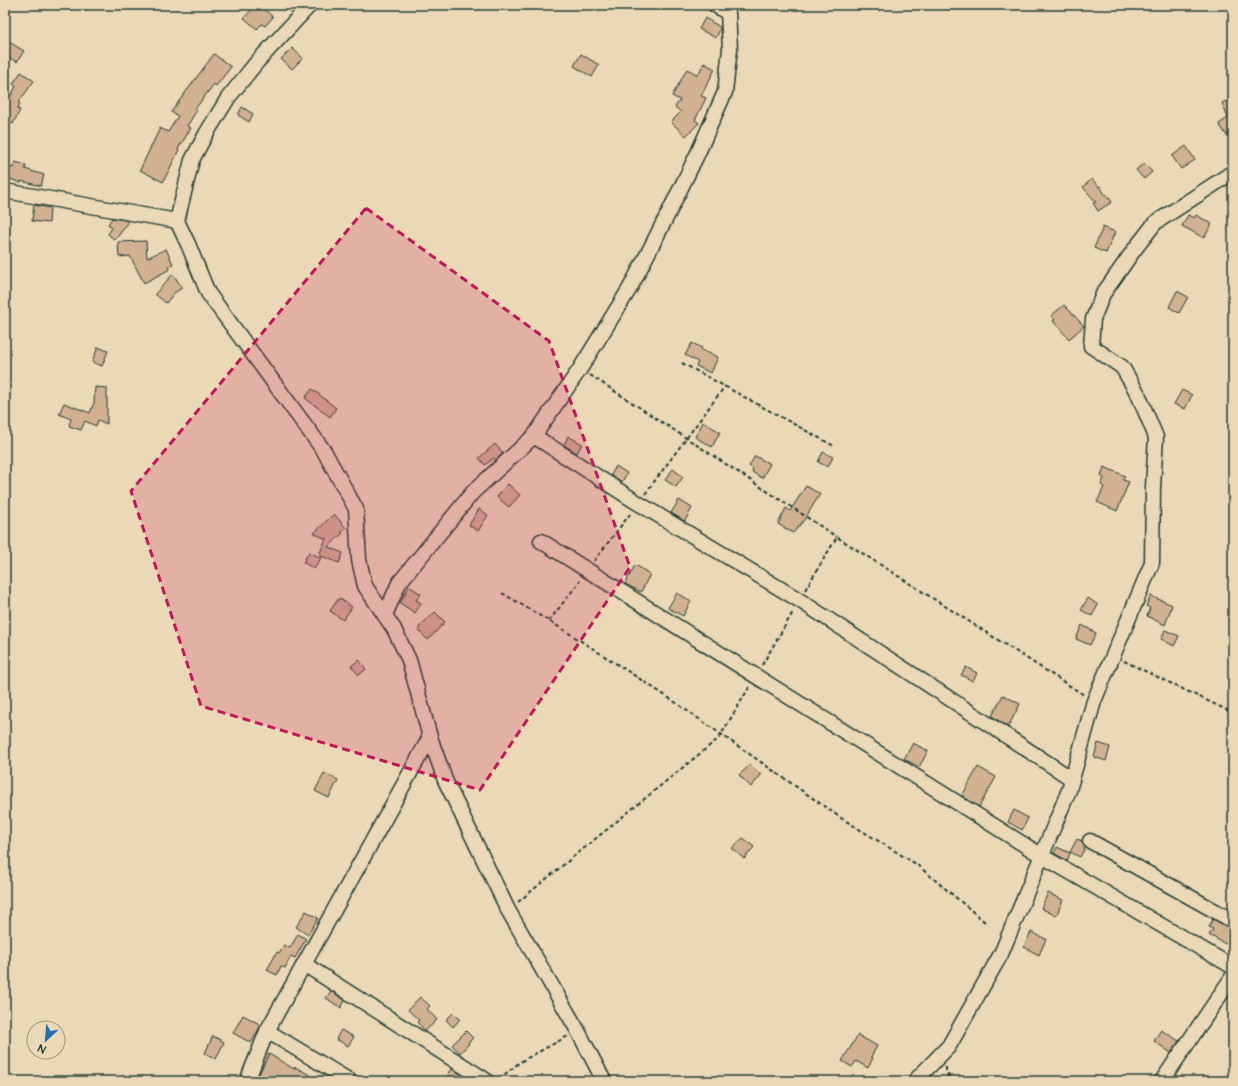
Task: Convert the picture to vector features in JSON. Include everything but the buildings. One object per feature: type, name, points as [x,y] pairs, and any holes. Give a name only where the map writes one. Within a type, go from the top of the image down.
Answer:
[{"type":"street","points":[[310,5],[257,62],[228,98],[192,160],[177,221],[208,293],[324,451],[356,509],[359,560],[365,586],[394,629],[409,660],[430,737],[445,780],[508,910],[578,1030],[604,1081]]},
{"type":"street","points":[[385,615],[399,583],[473,492],[534,436],[580,368],[634,281],[683,183],[725,92],[730,49],[728,13],[715,5]]},
{"type":"street","points":[[915,1081],[949,1046],[1002,954],[1069,790],[1094,701],[1152,563],[1153,487],[1156,437],[1138,394],[1122,367],[1091,346],[1093,319],[1103,294],[1155,223],[1233,172]]},
{"type":"street","points":[[5,191],[177,221]]},
{"type":"street","points":[[534,436],[638,503],[800,600],[1072,780]]},
{"type":"street","points":[[541,540],[1042,856],[1233,967]]},
{"type":"street","points":[[252,1079],[267,1030],[430,737]]},
{"type":"street","points":[[1090,841],[1233,921]]},
{"type":"street","points":[[304,964],[487,1081]]},
{"type":"street","points":[[1162,1081],[1233,976]]},
{"type":"street","points":[[267,1030],[350,1081]]},
{"type":"path","points":[[682,363],[834,446]]},
{"type":"path","points":[[580,368],[837,537]]},
{"type":"path","points":[[502,593],[564,630],[632,674],[841,818],[916,864],[985,922]]},
{"type":"path","points":[[1113,656],[1233,713]]},
{"type":"path","points":[[497,1081],[520,1062],[578,1030]]},
{"type":"highlighted area","points":[[366,208],[549,341],[630,567],[480,790],[201,706],[131,491]]}]
